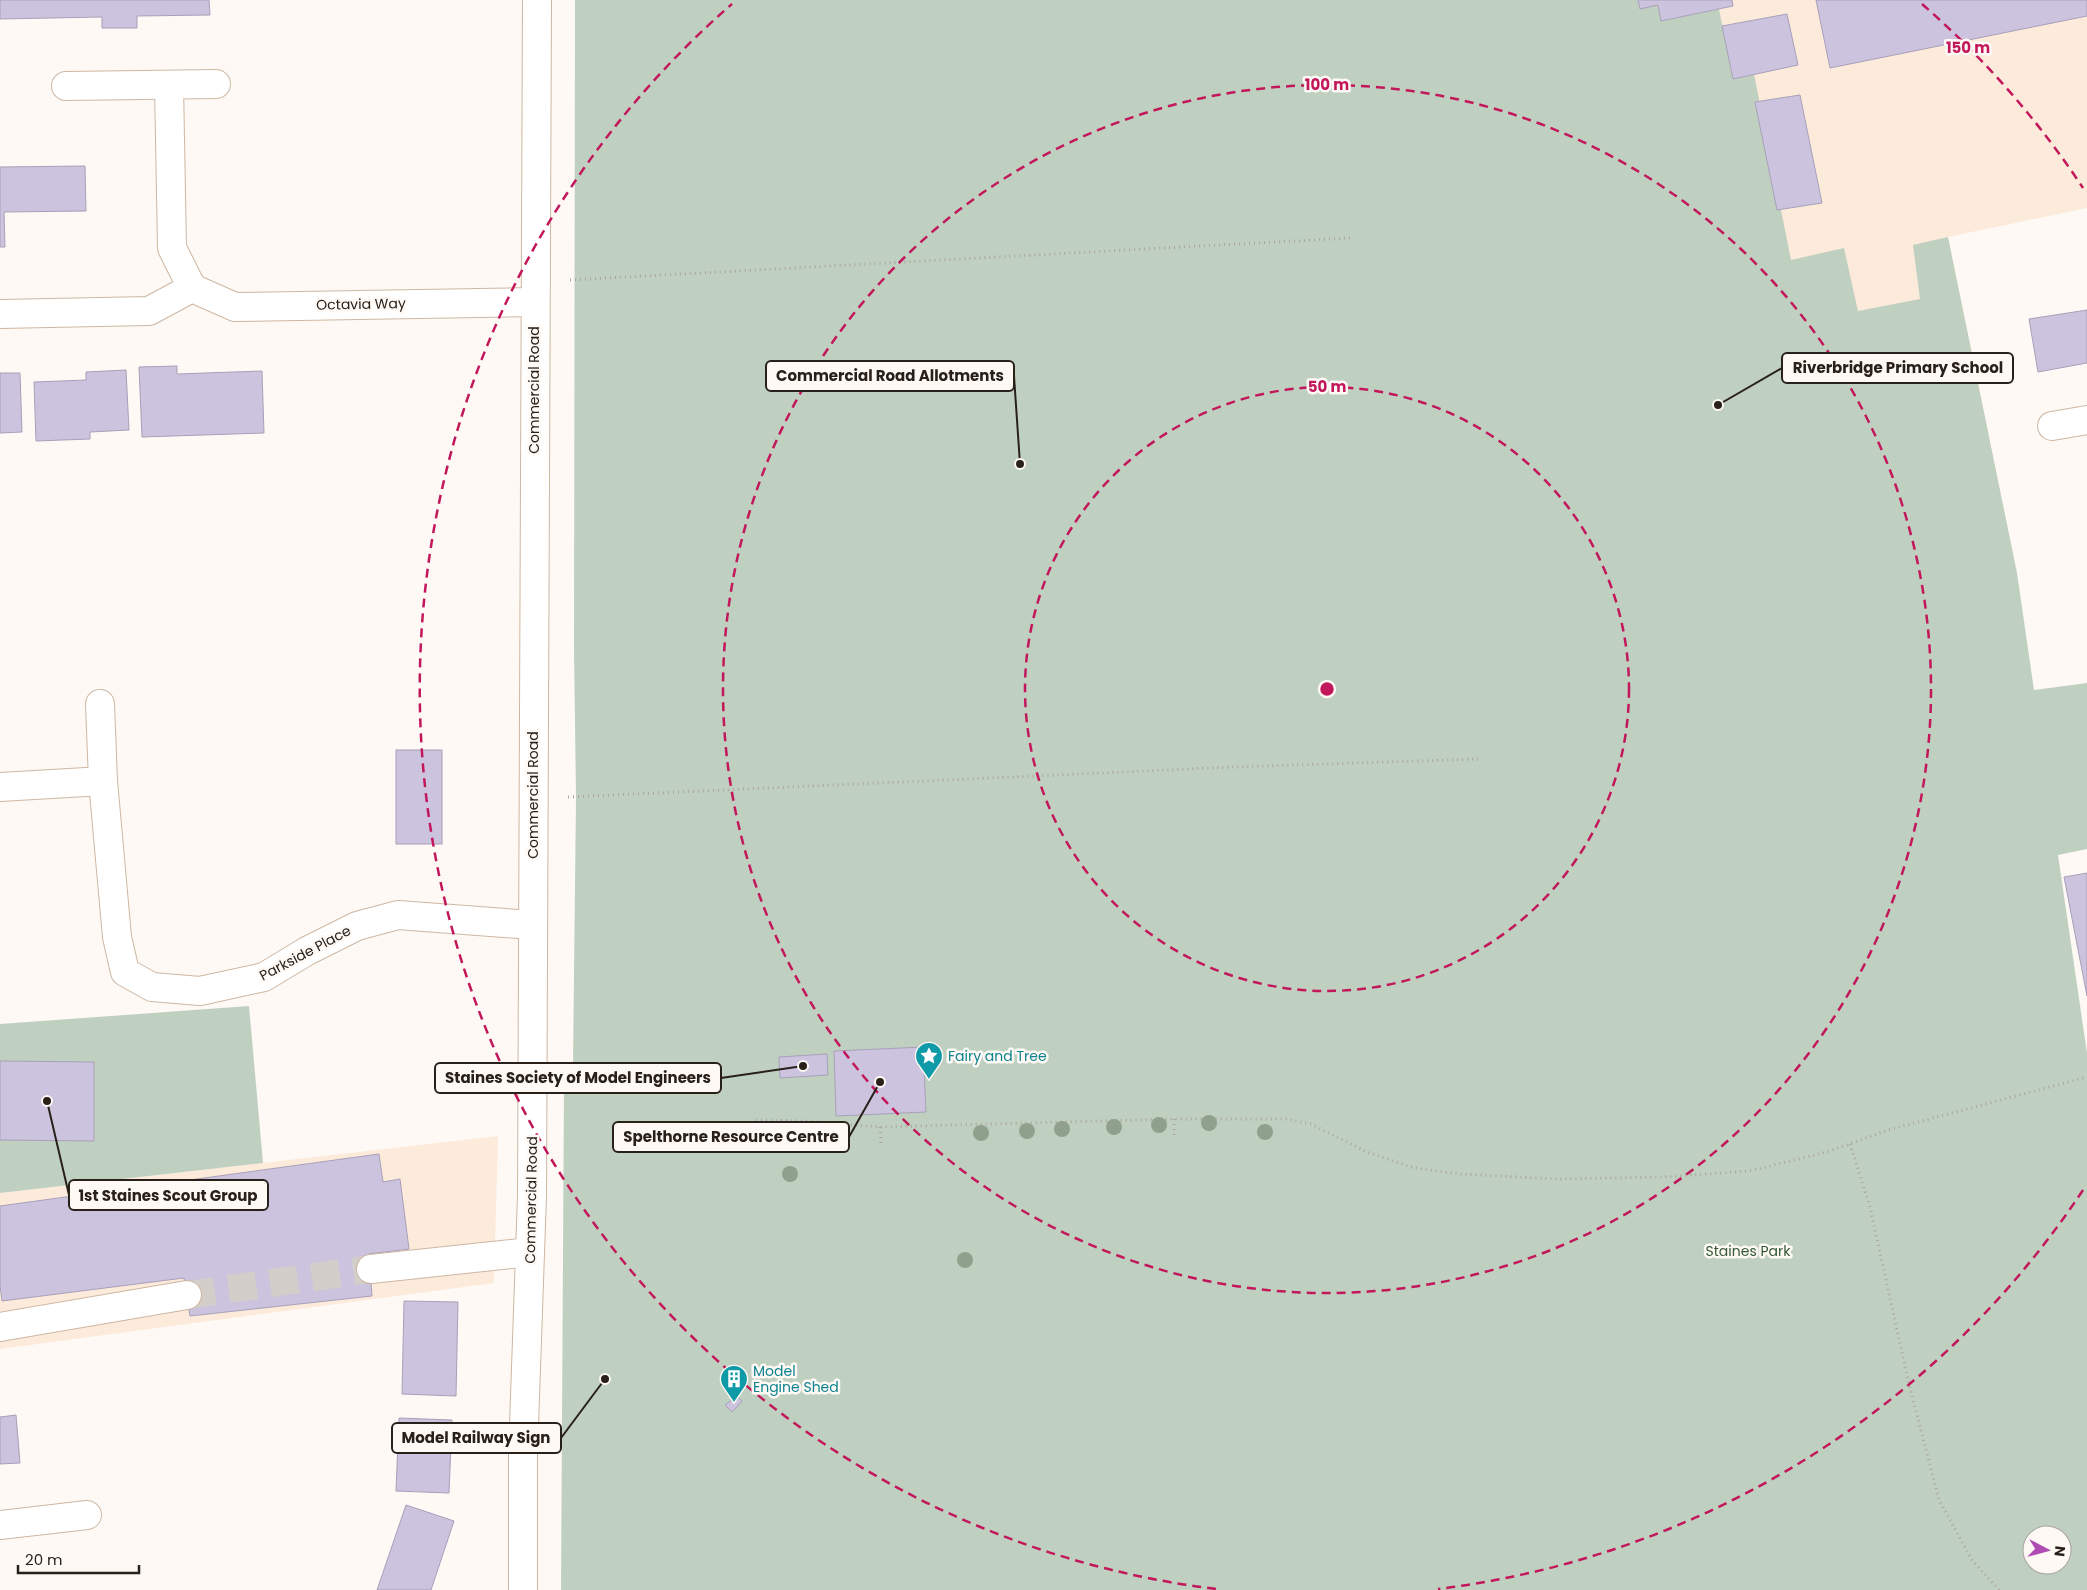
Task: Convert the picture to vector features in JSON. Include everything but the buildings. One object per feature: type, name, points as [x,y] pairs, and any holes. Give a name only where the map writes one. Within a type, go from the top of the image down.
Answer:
[{"type":"street","name":"Commercial Road","points":[[523,1590],[523,1454],[532,1196],[536,0]]},
{"type":"street","points":[[66,86],[216,84]]},
{"type":"street","points":[[0,314],[149,311],[192,288],[172,248],[169,85]]},
{"type":"street","name":"Octavia Way","points":[[192,288],[235,307],[535,291]]},
{"type":"street","points":[[2052,426],[2087,420]]},
{"type":"street","name":"Parkside Place","points":[[100,704],[103,781],[117,937],[125,972],[152,987],[200,991],[264,977],[307,950],[357,926],[398,915],[532,925]]},
{"type":"street","points":[[0,787],[103,781]]},
{"type":"street","points":[[371,1269],[530,1252]]},
{"type":"street","points":[[0,1327],[187,1295]]},
{"type":"street","points":[[0,1525],[87,1515]]},
{"type":"path","points":[[535,291],[584,280],[1350,238]]},
{"type":"path","points":[[533,799],[1223,768],[1478,759]]},
{"type":"path","points":[[756,1120],[803,1121],[880,1127],[1174,1119],[1286,1119],[1311,1124],[1367,1152],[1414,1168],[1460,1174],[1557,1179],[1663,1177],[1749,1171],[1826,1152],[1888,1130],[2087,1077]]},
{"type":"path","points":[[564,1081],[588,1089]]},
{"type":"path","points":[[1174,1119],[1174,1138]]},
{"type":"path","points":[[880,1127],[881,1143]]},
{"type":"path","points":[[1850,1144],[1870,1207],[1908,1380],[1940,1500],[1972,1560],[1999,1590]]},
{"type":"shaded area","points":[[1376,0],[2087,0],[2087,208],[1948,237],[2017,573]]},
{"type":"shaded area","points":[[498,1136],[494,1283],[0,1349],[0,1193]]},
{"type":"green space","name":"Staines Park","points":[[575,0],[1638,0],[1640,9],[1658,5],[1662,21],[1719,9],[1733,79],[1754,74],[1791,260],[1844,248],[1858,311],[1920,299],[1913,245],[1948,237],[2017,573],[2034,690],[2087,683],[2087,849],[2058,855],[2087,1053],[2087,1590],[561,1590],[564,1083],[565,1064],[573,1063],[576,797],[574,648]]},
{"type":"green space","points":[[249,1006],[263,1163],[0,1193],[0,1024]]},
{"type":"tunnel","points":[[187,1295],[371,1269]]},
{"type":"place","name":"Riverbridge Primary School","points":[[1718,405]]},
{"type":"place","name":"Commercial Road Allotments","points":[[1020,464]]},
{"type":"place","name":"Staines Society of Model Engineers","points":[[803,1066]]},
{"type":"place","name":"Fairy and Tree","points":[[929,1080]]},
{"type":"place","name":"Spelthorne Resource Centre","points":[[880,1082]]},
{"type":"place","name":"1st Staines Scout Group","points":[[47,1101]]},
{"type":"place","name":"Model Railway Sign","points":[[605,1379]]},
{"type":"place","name":"Model Engine Shed","points":[[734,1403]]}]
